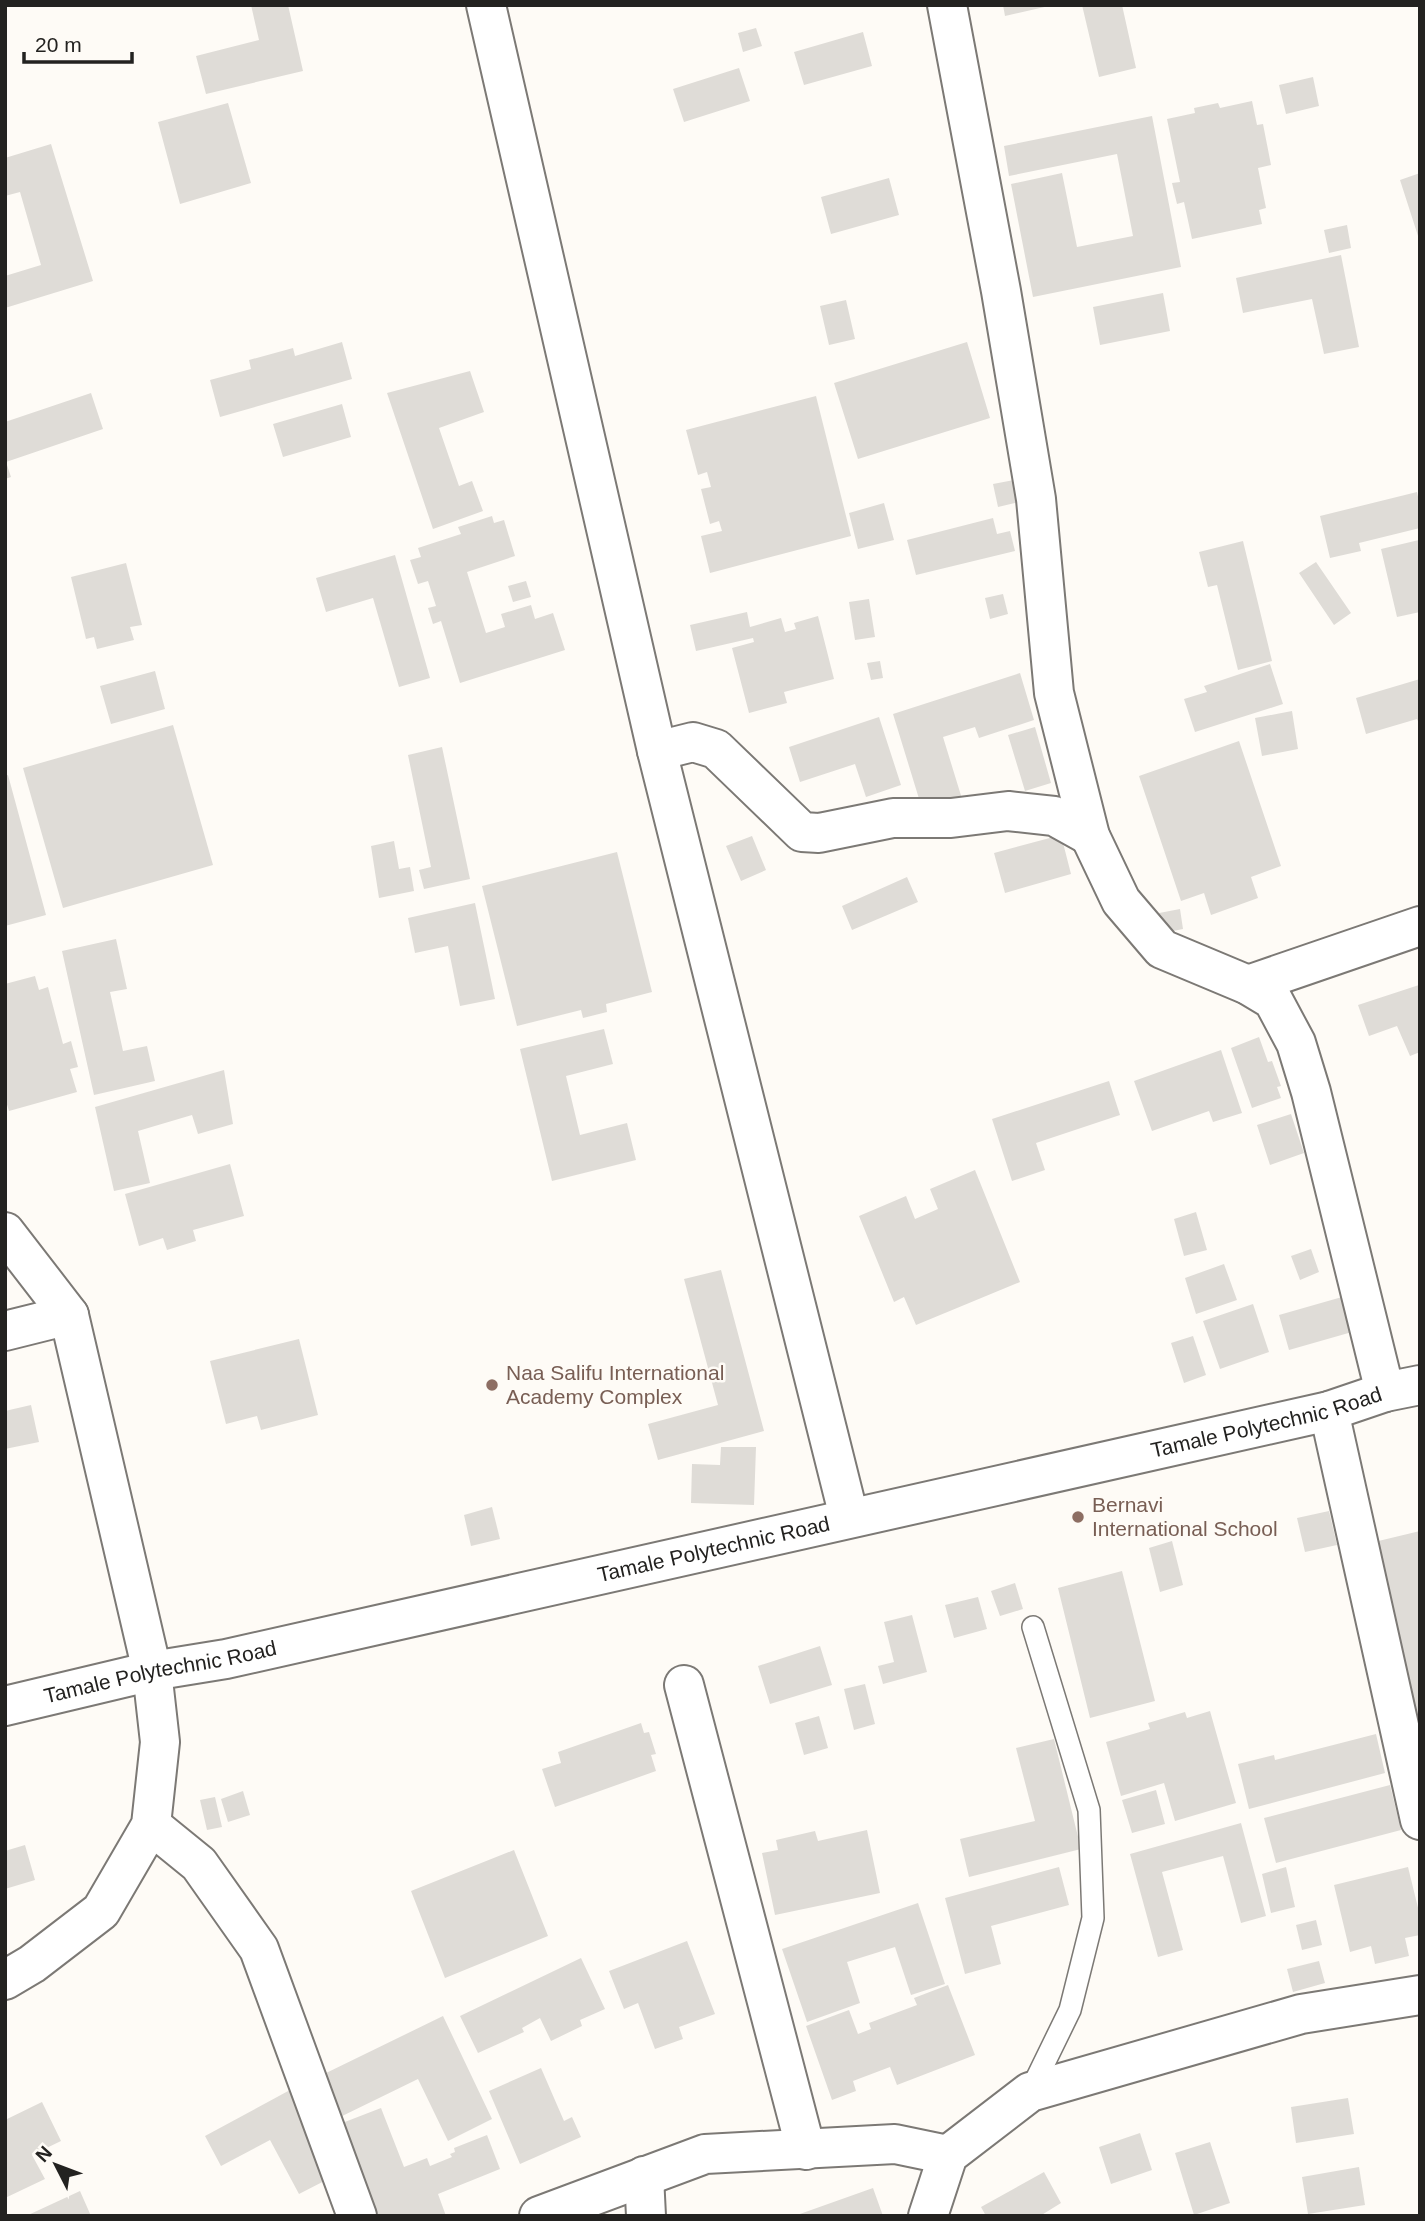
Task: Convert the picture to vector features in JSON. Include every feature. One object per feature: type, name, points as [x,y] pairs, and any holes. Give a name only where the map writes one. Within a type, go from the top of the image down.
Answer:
[{"type":"street","points":[[486,5],[657,751],[849,1517]]},
{"type":"street","points":[[947,5],[1001,291],[1036,499],[1054,693],[1090,836],[1121,901],[1162,949],[1248,985],[1273,1000],[1296,1043],[1402,1388]]},
{"type":"street","points":[[657,751],[693,742],[716,749],[802,832],[819,832],[893,818],[951,818],[1008,811],[1054,816],[1090,836]]},
{"type":"street","points":[[1248,985],[1420,926]]},
{"type":"street","points":[[5,1232],[69,1315],[152,1671],[160,1742],[151,1825],[102,1911],[32,1964],[5,1980]]},
{"type":"street","points":[[5,1331],[69,1315]]},
{"type":"street","name":"Tamale Polytechnic Road","points":[[5,1706],[1329,1410],[1402,1388]]},
{"type":"street","points":[[1329,1410],[1420,1820]]},
{"type":"street","points":[[684,1685],[806,2150]]},
{"type":"street","points":[[151,1825],[199,1864],[259,1949],[357,2216]]},
{"type":"street","points":[[928,2216],[948,2155],[1030,2092],[1301,2014],[1420,1995]]},
{"type":"street","points":[[539,2216],[705,2154],[895,2144],[948,2155]]},
{"type":"street","points":[[644,2176],[646,2216]]},
{"type":"lane","points":[[1030,2092],[1070,2010],[1093,1918],[1089,1810],[1033,1627]]},
{"type":"building","points":[[251,5],[288,5],[303,71],[206,94],[196,56],[259,40]]},
{"type":"building","points":[[1003,5],[1049,5],[1049,6],[1005,16]]},
{"type":"building","points":[[1082,5],[1122,5],[1136,68],[1099,77]]},
{"type":"building","points":[[756,28],[762,46],[743,52],[738,33]]},
{"type":"building","points":[[863,32],[872,66],[804,85],[794,52]]},
{"type":"building","points":[[739,68],[750,101],[684,122],[673,89]]},
{"type":"building","points":[[1313,77],[1319,106],[1286,114],[1279,85]]},
{"type":"building","points":[[1252,101],[1257,125],[1263,124],[1271,165],[1258,168],[1266,208],[1259,210],[1262,224],[1192,239],[1184,202],[1177,204],[1172,183],[1180,182],[1167,119],[1195,113],[1194,108],[1218,103],[1220,108]]},
{"type":"building","points":[[228,103],[251,183],[180,204],[158,122]]},
{"type":"building","points":[[1152,116],[1181,267],[1033,297],[1011,184],[1062,173],[1077,247],[1133,236],[1117,154],[1009,176],[1004,146]]},
{"type":"building","points":[[51,144],[93,281],[5,308],[5,276],[41,265],[20,192],[5,196],[5,158]]},
{"type":"building","points":[[1420,173],[1420,239],[1419,239],[1400,180]]},
{"type":"building","points":[[889,178],[899,215],[831,234],[821,197]]},
{"type":"building","points":[[1347,225],[1351,248],[1329,253],[1324,230]]},
{"type":"building","points":[[1341,255],[1359,347],[1324,354],[1312,299],[1243,313],[1236,278]]},
{"type":"building","points":[[1163,293],[1170,331],[1100,345],[1093,307]]},
{"type":"building","points":[[846,300],[855,339],[829,345],[820,306]]},
{"type":"building","points":[[342,342],[352,379],[220,417],[210,380],[251,369],[249,360],[293,348],[295,356]]},
{"type":"building","points":[[967,342],[990,418],[858,459],[834,383]]},
{"type":"building","points":[[470,371],[484,412],[439,428],[459,486],[472,481],[483,511],[433,529],[387,393]]},
{"type":"building","points":[[91,393],[103,429],[6,462],[11,477],[5,479],[5,422]]},
{"type":"building","points":[[816,396],[851,536],[710,573],[701,536],[722,531],[719,521],[710,524],[701,489],[711,487],[707,472],[698,475],[686,430]]},
{"type":"building","points":[[342,404],[351,437],[283,457],[273,424]]},
{"type":"building","points":[[1014,480],[1019,502],[998,507],[993,484]]},
{"type":"building","points":[[1417,492],[1420,528],[1359,543],[1361,551],[1330,558],[1320,516]]},
{"type":"building","points":[[884,503],[894,540],[858,549],[849,513]]},
{"type":"building","points":[[492,516],[494,523],[504,520],[515,556],[467,572],[486,633],[505,627],[501,614],[531,605],[535,619],[553,613],[565,650],[460,683],[441,621],[433,624],[428,608],[436,606],[428,581],[418,584],[410,560],[421,557],[418,548],[461,534],[458,527]]},
{"type":"building","points":[[993,518],[997,534],[1010,531],[1015,551],[916,575],[907,540]]},
{"type":"building","points":[[1419,540],[1420,612],[1397,617],[1381,549]]},
{"type":"building","points":[[1243,541],[1272,661],[1238,670],[1217,585],[1208,587],[1199,552]]},
{"type":"building","points":[[395,555],[430,678],[399,687],[373,598],[326,612],[316,578]]},
{"type":"building","points":[[1316,562],[1351,613],[1334,625],[1299,573]]},
{"type":"building","points":[[126,563],[142,625],[130,627],[134,640],[97,649],[94,637],[86,639],[71,577]]},
{"type":"building","points":[[526,581],[531,597],[513,602],[508,586]]},
{"type":"building","points":[[1003,594],[1008,614],[990,619],[985,598]]},
{"type":"building","points":[[869,599],[875,637],[855,640],[849,602]]},
{"type":"building","points":[[747,612],[750,627],[781,618],[785,632],[796,629],[794,623],[818,616],[834,679],[784,692],[787,703],[749,713],[732,648],[754,642],[753,638],[696,651],[690,625]]},
{"type":"building","points":[[880,661],[883,678],[871,680],[867,663]]},
{"type":"building","points":[[1270,664],[1283,704],[1195,732],[1184,699],[1207,692],[1204,686]]},
{"type":"building","points":[[155,671],[165,709],[111,724],[100,686]]},
{"type":"building","points":[[1020,673],[1034,720],[979,738],[975,727],[943,737],[963,802],[924,815],[893,714]]},
{"type":"building","points":[[1420,679],[1420,725],[1417,719],[1366,734],[1356,698]]},
{"type":"building","points":[[1292,711],[1298,749],[1262,756],[1255,718]]},
{"type":"building","points":[[879,717],[901,785],[866,797],[855,764],[800,782],[789,747]]},
{"type":"building","points":[[173,725],[213,865],[63,908],[23,768]]},
{"type":"building","points":[[1035,727],[1051,783],[1025,791],[1008,735]]},
{"type":"building","points":[[1239,741],[1281,866],[1251,877],[1258,898],[1211,915],[1204,893],[1181,901],[1139,776]]},
{"type":"building","points":[[442,747],[470,879],[424,889],[419,870],[431,867],[408,755]]},
{"type":"building","points":[[8,775],[46,915],[5,926],[5,776]]},
{"type":"building","points":[[1061,835],[1071,874],[1005,893],[994,853]]},
{"type":"building","points":[[752,836],[766,870],[741,881],[726,846]]},
{"type":"building","points":[[394,841],[399,869],[410,867],[414,891],[379,898],[371,846]]},
{"type":"building","points":[[617,852],[652,992],[606,1004],[607,1012],[583,1018],[581,1010],[517,1026],[482,886]]},
{"type":"building","points":[[907,877],[918,902],[852,930],[842,906]]},
{"type":"building","points":[[475,903],[495,999],[460,1006],[448,946],[415,953],[408,918]]},
{"type":"building","points":[[1180,909],[1183,929],[1158,934],[1154,914]]},
{"type":"building","points":[[116,939],[127,989],[110,992],[123,1051],[147,1046],[155,1081],[94,1095],[62,951]]},
{"type":"building","points":[[35,976],[39,990],[48,987],[63,1044],[71,1041],[78,1067],[70,1069],[77,1092],[9,1111],[5,1098],[5,984]]},
{"type":"building","points":[[1419,985],[1420,1052],[1410,1056],[1397,1026],[1369,1036],[1358,1005]]},
{"type":"building","points":[[604,1029],[613,1064],[566,1076],[580,1135],[627,1123],[636,1160],[552,1181],[520,1049]]},
{"type":"building","points":[[1259,1037],[1268,1062],[1272,1061],[1281,1086],[1277,1087],[1281,1098],[1252,1108],[1231,1048]]},
{"type":"building","points":[[1221,1050],[1242,1113],[1213,1122],[1209,1111],[1152,1131],[1134,1081]]},
{"type":"building","points":[[224,1070],[233,1124],[198,1134],[192,1115],[138,1131],[150,1183],[114,1191],[95,1107]]},
{"type":"building","points":[[1109,1081],[1120,1115],[1036,1143],[1045,1170],[1012,1181],[992,1119]]},
{"type":"building","points":[[1291,1114],[1304,1153],[1270,1165],[1257,1125]]},
{"type":"building","points":[[230,1164],[244,1216],[193,1230],[196,1241],[167,1250],[163,1238],[139,1246],[125,1194]]},
{"type":"building","points":[[975,1170],[1020,1282],[916,1325],[904,1297],[894,1302],[859,1216],[906,1196],[915,1219],[938,1209],[930,1189]]},
{"type":"building","points":[[1196,1212],[1207,1250],[1184,1256],[1174,1219]]},
{"type":"building","points":[[1311,1249],[1319,1272],[1300,1280],[1291,1256]]},
{"type":"building","points":[[1224,1264],[1237,1300],[1196,1314],[1185,1278]]},
{"type":"building","points":[[721,1270],[764,1431],[658,1460],[648,1424],[718,1405],[684,1279]]},
{"type":"building","points":[[1349,1295],[1359,1330],[1289,1350],[1279,1315]]},
{"type":"building","points":[[1253,1304],[1269,1352],[1220,1369],[1203,1321]]},
{"type":"building","points":[[1193,1336],[1206,1375],[1184,1383],[1171,1343]]},
{"type":"building","points":[[299,1339],[318,1415],[261,1430],[257,1416],[226,1424],[210,1361]]},
{"type":"building","points":[[31,1405],[39,1442],[5,1449],[5,1411]]},
{"type":"building","points":[[721,1447],[756,1447],[754,1505],[691,1503],[692,1464],[720,1465]]},
{"type":"building","points":[[492,1507],[500,1539],[471,1546],[464,1515]]},
{"type":"building","points":[[1329,1511],[1337,1545],[1305,1552],[1297,1518]]},
{"type":"building","points":[[1420,1531],[1420,1759],[1366,1544]]},
{"type":"building","points":[[1172,1541],[1183,1585],[1160,1592],[1149,1548]]},
{"type":"building","points":[[1122,1571],[1155,1701],[1090,1718],[1058,1588]]},
{"type":"building","points":[[1015,1583],[1023,1609],[1000,1616],[991,1591]]},
{"type":"building","points":[[978,1597],[987,1629],[954,1638],[945,1605]]},
{"type":"building","points":[[912,1615],[927,1672],[883,1684],[878,1666],[894,1662],[884,1622]]},
{"type":"building","points":[[820,1646],[832,1685],[770,1704],[758,1666]]},
{"type":"building","points":[[865,1684],[875,1724],[854,1730],[844,1689]]},
{"type":"building","points":[[1210,1711],[1236,1803],[1175,1821],[1164,1783],[1121,1796],[1106,1742],[1150,1729],[1148,1723],[1185,1712],[1187,1718]]},
{"type":"building","points":[[819,1716],[828,1748],[804,1755],[795,1723]]},
{"type":"building","points":[[641,1723],[644,1733],[649,1732],[656,1754],[651,1755],[656,1771],[555,1807],[542,1769],[561,1763],[558,1752]]},
{"type":"building","points":[[1376,1734],[1385,1773],[1249,1809],[1238,1764],[1274,1755],[1275,1760]]},
{"type":"building","points":[[1054,1739],[1081,1849],[969,1877],[960,1839],[1035,1821],[1016,1748]]},
{"type":"building","points":[[1390,1785],[1401,1830],[1276,1863],[1264,1818]]},
{"type":"building","points":[[1156,1790],[1165,1824],[1132,1833],[1122,1800]]},
{"type":"building","points":[[243,1791],[250,1815],[228,1822],[221,1799]]},
{"type":"building","points":[[215,1797],[222,1827],[207,1830],[200,1800]]},
{"type":"building","points":[[1241,1823],[1266,1916],[1241,1923],[1223,1856],[1162,1872],[1183,1950],[1158,1957],[1130,1854]]},
{"type":"building","points":[[867,1830],[880,1893],[775,1915],[762,1853],[778,1850],[776,1840],[815,1831],[818,1841]]},
{"type":"building","points":[[25,1845],[35,1880],[5,1889],[5,1851]]},
{"type":"building","points":[[514,1850],[548,1936],[445,1978],[411,1891]]},
{"type":"building","points":[[1059,1867],[1069,1905],[991,1926],[1001,1964],[965,1974],[945,1898]]},
{"type":"building","points":[[1286,1867],[1295,1907],[1271,1913],[1262,1874]]},
{"type":"building","points":[[1408,1867],[1420,1916],[1420,1935],[1405,1938],[1409,1956],[1375,1964],[1371,1946],[1350,1952],[1334,1885]]},
{"type":"building","points":[[918,1903],[945,1984],[911,1995],[895,1947],[847,1962],[860,2003],[807,2022],[782,1949]]},
{"type":"building","points":[[1316,1920],[1322,1945],[1302,1950],[1296,1925]]},
{"type":"building","points":[[687,1941],[715,2014],[679,2027],[683,2039],[655,2049],[638,2003],[624,2009],[609,1971]]},
{"type":"building","points":[[581,1958],[605,2009],[580,2020],[582,2026],[551,2041],[540,2018],[522,2028],[524,2032],[478,2053],[460,2016]]},
{"type":"building","points":[[1319,1961],[1325,1983],[1293,1992],[1287,1969]]},
{"type":"building","points":[[948,1985],[975,2055],[897,2085],[890,2067],[853,2081],[856,2091],[832,2100],[806,2026],[849,2010],[858,2034],[871,2029],[869,2023],[917,2005],[914,1998]]},
{"type":"building","points":[[443,2016],[492,2119],[448,2141],[418,2079],[334,2120],[322,2075]]},
{"type":"building","points":[[541,2068],[564,2121],[572,2117],[581,2137],[520,2164],[489,2091]]},
{"type":"building","points":[[290,2090],[336,2175],[299,2194],[270,2140],[221,2166],[205,2136]]},
{"type":"building","points":[[1348,2098],[1354,2134],[1296,2143],[1291,2107]]},
{"type":"building","points":[[42,2102],[61,2141],[32,2155],[45,2179],[5,2198],[5,2120]]},
{"type":"building","points":[[381,2108],[404,2167],[427,2158],[430,2166],[452,2157],[450,2154],[455,2152],[454,2148],[487,2135],[500,2169],[438,2194],[446,2216],[374,2216],[337,2125]]},
{"type":"building","points":[[1140,2133],[1152,2170],[1111,2184],[1099,2147]]},
{"type":"building","points":[[1210,2142],[1230,2203],[1194,2215],[1175,2153]]},
{"type":"building","points":[[1359,2167],[1365,2205],[1308,2214],[1302,2177]]},
{"type":"building","points":[[1044,2172],[1061,2203],[1040,2216],[986,2216],[981,2207]]},
{"type":"building","points":[[873,2188],[883,2216],[797,2216],[797,2215]]},
{"type":"building","points":[[80,2191],[91,2216],[26,2216]]},
{"type":"place","name":"Naa Salifu International Academy Complex","points":[[492,1385]]},
{"type":"place","name":"Bernavi International School","points":[[1078,1517]]}]
